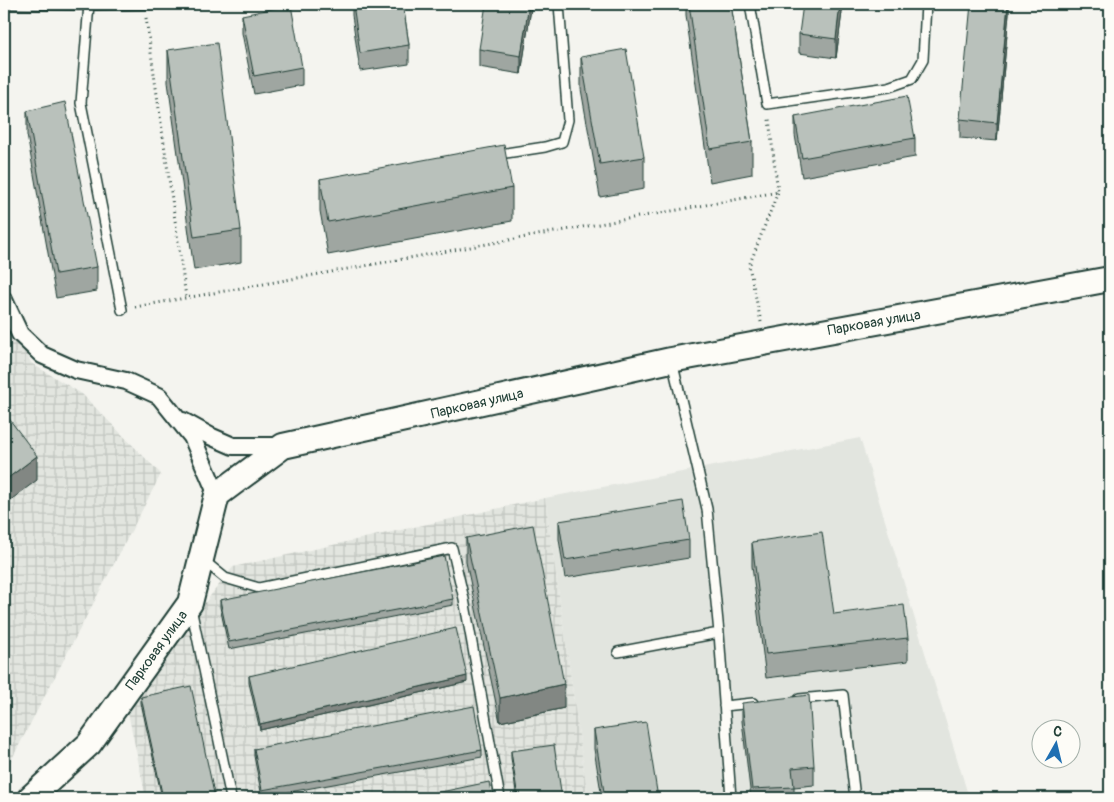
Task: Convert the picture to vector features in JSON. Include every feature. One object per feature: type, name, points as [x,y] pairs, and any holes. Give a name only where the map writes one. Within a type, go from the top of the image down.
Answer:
[{"type":"street","name":"Парковая улица","points":[[30,798],[89,744],[190,603],[217,495],[283,446],[671,360],[1110,279]]},
{"type":"street","points":[[4,300],[20,334],[42,355],[76,370],[126,380],[159,396],[192,437],[217,495]]},
{"type":"street","points":[[176,417],[210,436],[233,446],[283,446]]},
{"type":"lane","points":[[7,4],[147,4]]},
{"type":"lane","points":[[486,156],[545,148],[562,142],[568,120],[559,4]]},
{"type":"lane","points":[[750,4],[767,104],[889,87],[912,79],[923,60],[926,4]]},
{"type":"lane","points":[[89,5],[81,103],[122,310]]},
{"type":"lane","points":[[671,360],[708,509],[731,798]]},
{"type":"lane","points":[[201,558],[225,578],[259,588],[452,548],[464,598],[500,798]]},
{"type":"lane","points":[[190,603],[231,798]]},
{"type":"lane","points":[[618,652],[719,633]]},
{"type":"lane","points":[[793,699],[843,695],[855,798]]},
{"type":"lane","points":[[724,706],[763,702]]},
{"type":"path","points":[[147,4],[186,297]]},
{"type":"path","points":[[766,342],[749,266],[778,192],[767,104]]},
{"type":"path","points":[[122,310],[778,192]]},
{"type":"shaded area","points":[[4,299],[31,363],[82,394],[161,474],[4,774]]},
{"type":"shaded area","points":[[860,438],[969,798],[588,798],[545,498]]},
{"type":"shaded area","points":[[545,498],[588,798],[146,798],[126,703],[233,567]]},
{"type":"building","points":[[353,4],[403,4],[409,45],[360,53]]},
{"type":"building","points":[[486,4],[529,4],[521,56],[479,49]]},
{"type":"building","points":[[689,4],[731,4],[752,142],[710,149]]},
{"type":"building","points":[[803,4],[840,4],[836,39],[799,34]]},
{"type":"building","points":[[971,4],[1008,4],[997,123],[960,119]]},
{"type":"building","points":[[291,5],[302,67],[254,76],[242,15]]},
{"type":"building","points":[[217,43],[241,230],[194,237],[168,50]]},
{"type":"building","points":[[626,49],[644,157],[600,164],[581,57]]},
{"type":"building","points":[[907,96],[915,138],[802,158],[795,117]]},
{"type":"building","points":[[65,102],[97,267],[56,274],[27,111]]},
{"type":"building","points":[[504,145],[512,188],[328,222],[320,179]]},
{"type":"building","points":[[4,412],[37,456],[4,481]]},
{"type":"building","points":[[683,501],[689,540],[565,560],[559,521]]},
{"type":"building","points":[[533,525],[564,684],[500,698],[466,538]]},
{"type":"building","points":[[822,532],[834,614],[904,605],[908,638],[766,654],[752,542]]},
{"type":"building","points":[[444,556],[453,599],[229,642],[220,600]]},
{"type":"building","points":[[456,628],[467,676],[260,724],[249,676]]},
{"type":"building","points":[[191,686],[215,798],[163,798],[141,697]]},
{"type":"building","points":[[809,695],[814,766],[792,768],[794,787],[752,789],[742,703]]},
{"type":"building","points":[[474,706],[482,750],[262,790],[254,749]]},
{"type":"building","points":[[646,722],[658,798],[605,798],[594,730]]},
{"type":"building","points":[[554,745],[562,798],[518,798],[511,751]]},
{"type":"building","points":[[489,782],[492,798],[412,798]]}]
